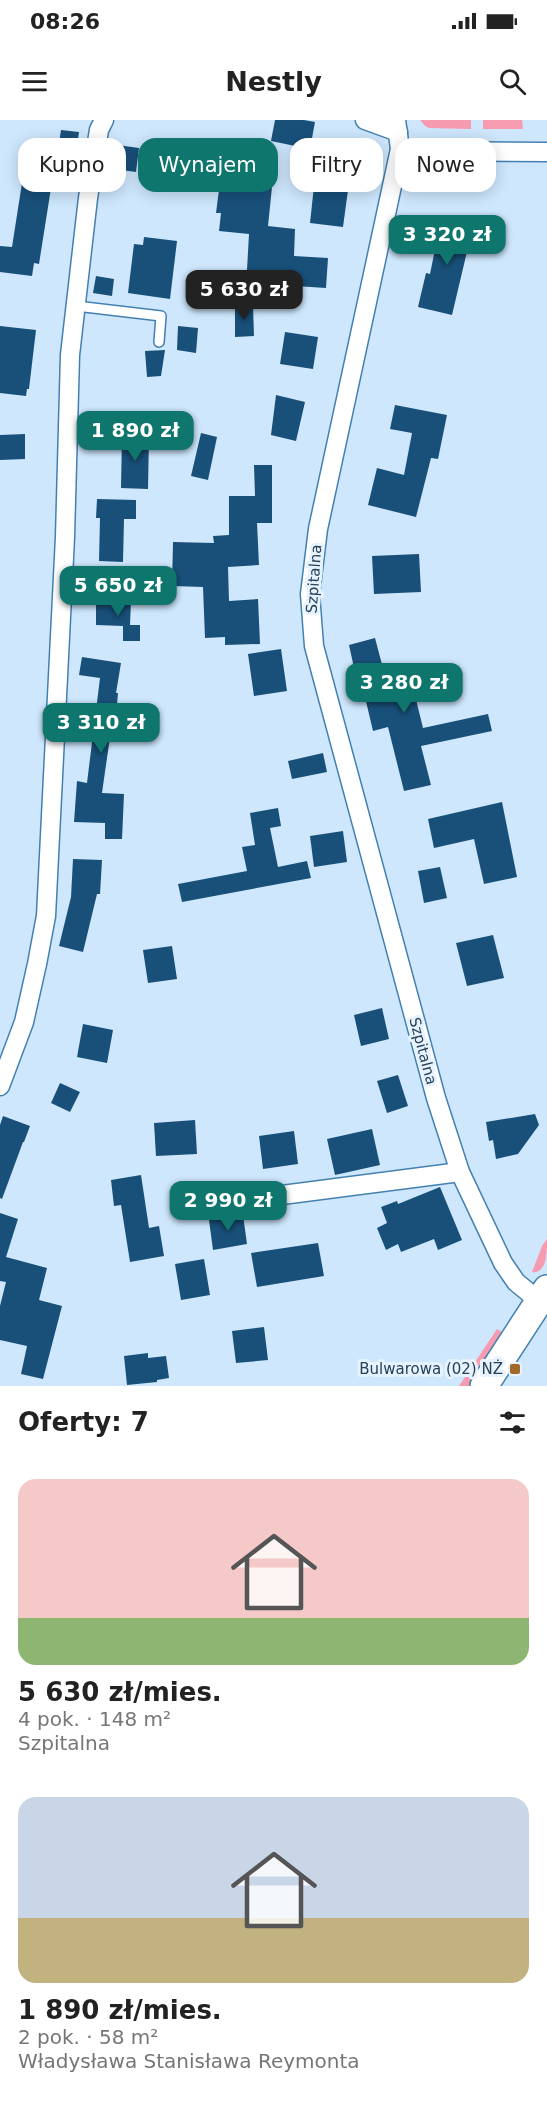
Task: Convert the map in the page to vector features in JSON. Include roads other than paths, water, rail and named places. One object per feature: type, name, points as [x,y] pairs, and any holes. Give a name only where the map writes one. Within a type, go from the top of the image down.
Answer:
[{"type":"main road","points":[[484,1386],[543,1295]]},
{"type":"street","points":[[0,1086],[24,1022],[46,916],[65,537],[70,355],[88,198],[99,130],[104,120]]},
{"type":"street","points":[[365,120],[398,134],[413,152],[547,152]]},
{"type":"street","name":"Szpitalna","points":[[398,134],[318,529],[310,594],[314,646],[429,1075],[460,1172],[503,1263],[516,1282],[543,1295]]},
{"type":"street","points":[[181,1208],[460,1172]]},
{"type":"lane","points":[[76,306],[160,316],[159,342]]},
{"type":"place","name":"Bulwarowa (02) NŻ","points":[[515,1369]]}]
